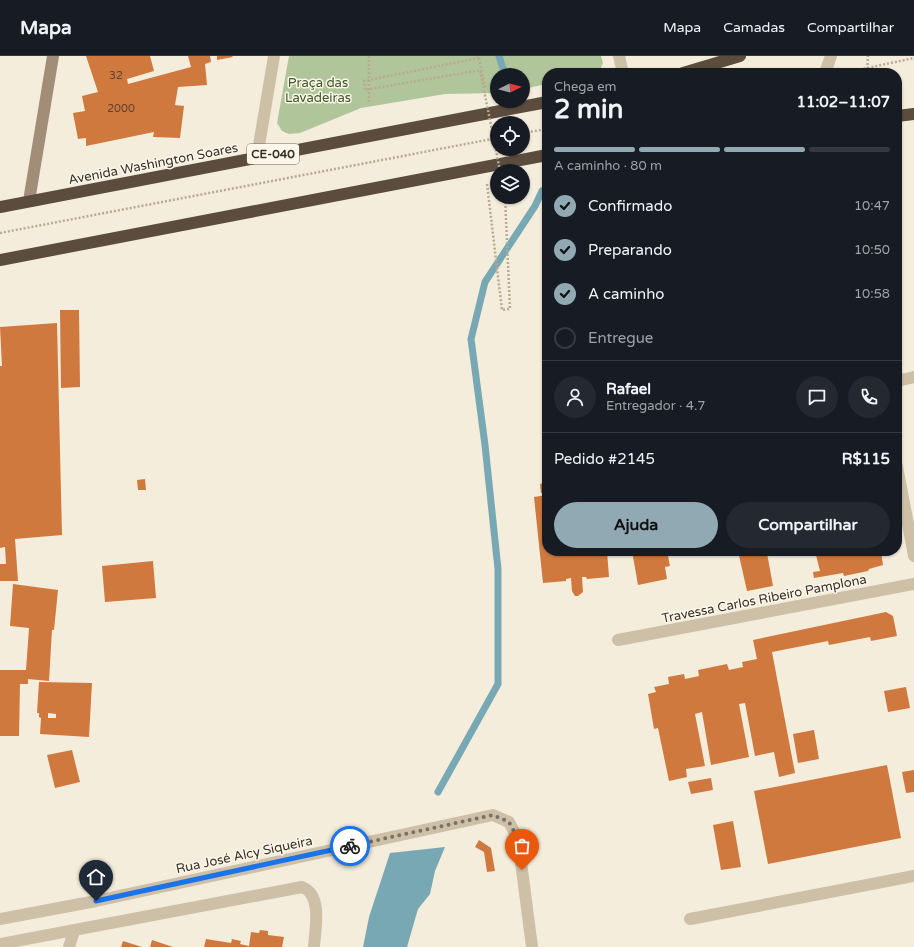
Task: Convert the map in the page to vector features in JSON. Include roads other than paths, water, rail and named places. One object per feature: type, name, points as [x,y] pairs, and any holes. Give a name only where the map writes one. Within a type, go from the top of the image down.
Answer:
[{"type":"highway","points":[[700,68],[740,56]]},
{"type":"highway","name":"Avenida Washington Soares","points":[[0,207],[542,103]]},
{"type":"highway","points":[[902,115],[914,114]]},
{"type":"highway","points":[[0,260],[542,156]]},
{"type":"street","points":[[29,201],[53,56]]},
{"type":"street","points":[[257,157],[274,56]]},
{"type":"street","points":[[619,56],[622,68]]},
{"type":"street","points":[[827,68],[831,56]]},
{"type":"street","points":[[902,380],[914,377]]},
{"type":"street","points":[[902,492],[914,556]]},
{"type":"street","name":"Travessa Carlos Ribeiro Pamplona","points":[[618,640],[914,584]]},
{"type":"street","name":"Rua José Alcy Siqueira","points":[[0,919],[96,901],[493,815],[509,822],[518,839],[532,947]]},
{"type":"street","points":[[690,919],[914,876]]},
{"type":"street","points":[[0,944],[302,887],[309,890],[313,895],[316,906],[314,947]]},
{"type":"street","points":[[69,947],[74,931]]},
{"type":"water","points":[[445,847],[435,871],[430,894],[418,909],[407,947],[363,947],[369,917],[390,853]]},
{"type":"waterway","points":[[499,56],[503,68]]},
{"type":"waterway","points":[[438,792],[498,684],[498,569],[485,445],[471,339],[485,282],[535,206],[542,191]]},
{"type":"park label","name":"Praça das Lavadeiras","points":[[318,90]]}]
